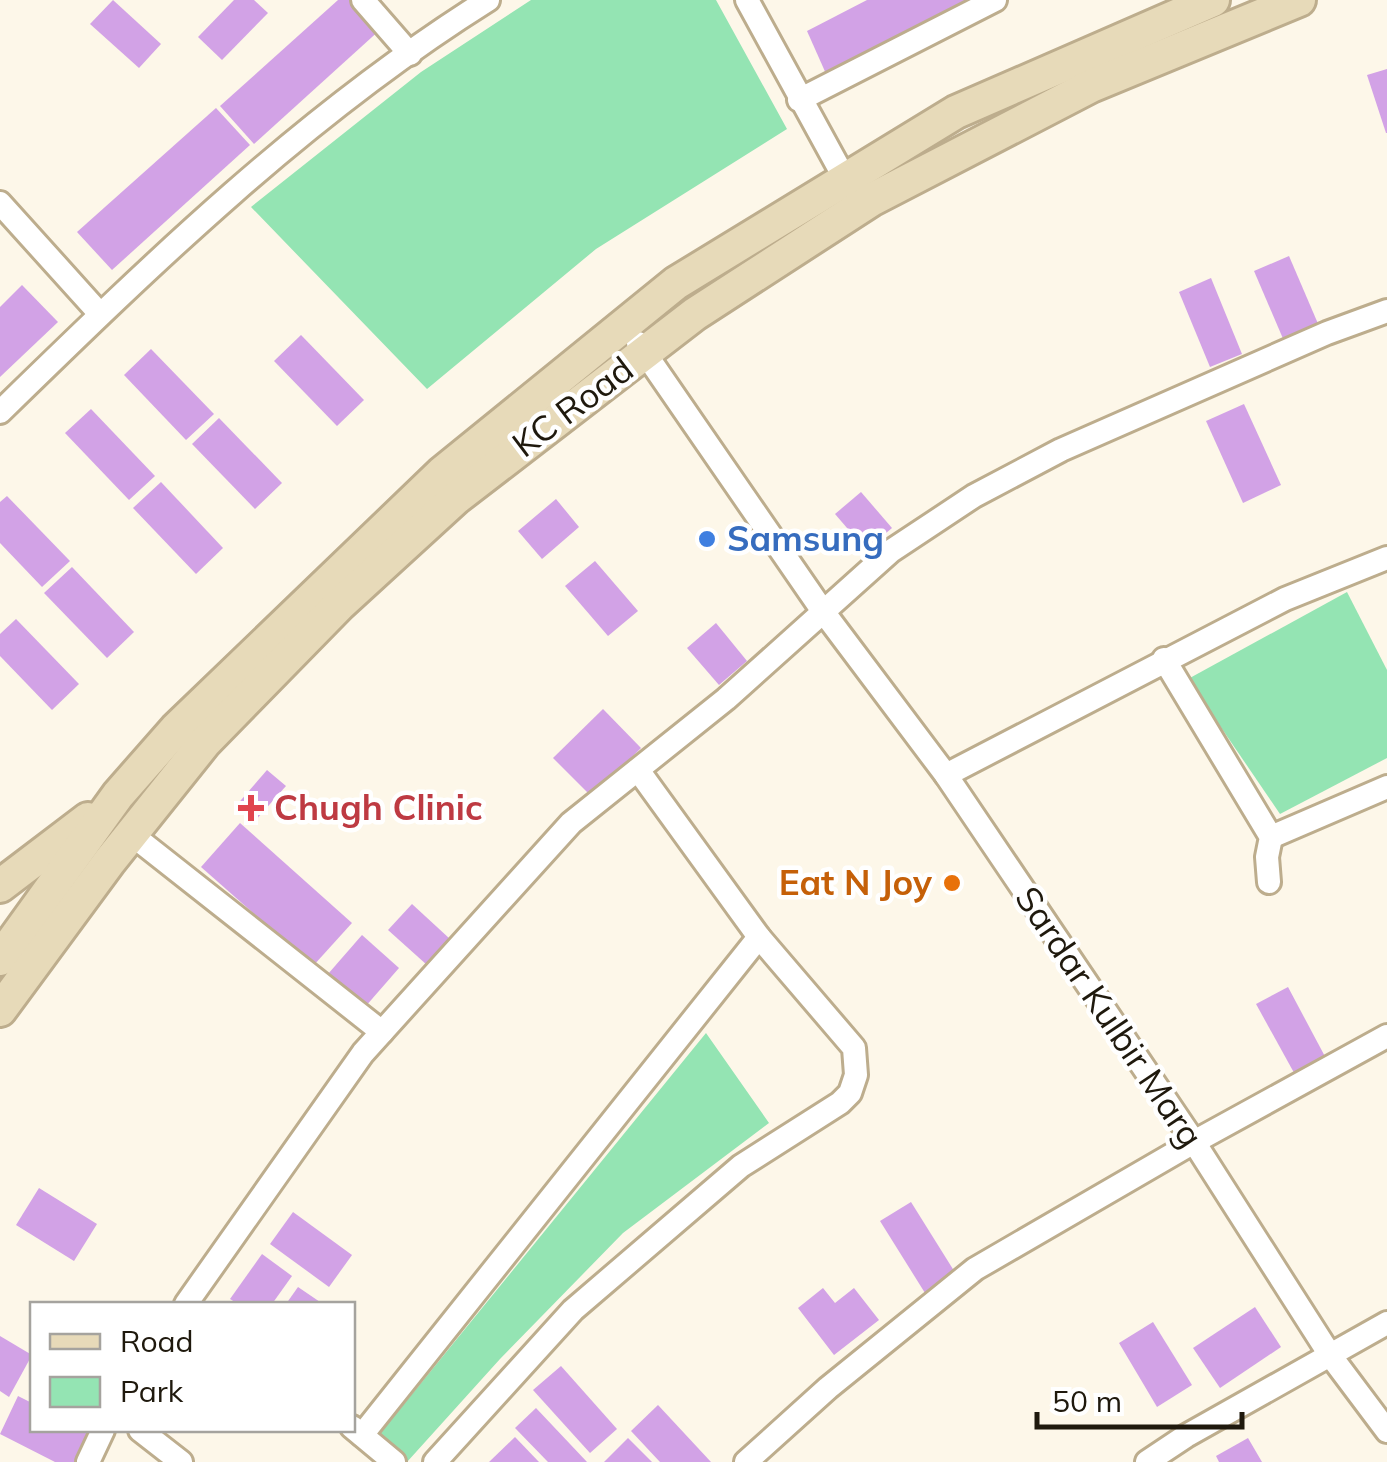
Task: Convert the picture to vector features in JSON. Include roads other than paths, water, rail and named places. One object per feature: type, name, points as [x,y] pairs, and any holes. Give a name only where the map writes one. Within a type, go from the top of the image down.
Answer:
[{"type":"street","points":[[363,0],[410,54]]},
{"type":"street","points":[[0,412],[165,250],[294,138],[488,0]]},
{"type":"street","points":[[747,0],[853,193]]},
{"type":"street","points":[[799,100],[995,0]]},
{"type":"street","points":[[0,960],[118,796],[176,729],[442,473],[676,283],[853,193],[956,112],[1213,0]]},
{"type":"street","name":"KC Road","points":[[0,1010],[205,742],[339,606],[456,498],[853,193],[1091,86],[1300,0]]},
{"type":"street","points":[[0,203],[100,314]]},
{"type":"street","points":[[192,1302],[363,1053],[571,823],[726,699],[891,551],[974,496],[1061,450],[1387,311]]},
{"type":"street","name":"Sardar Kulbir Marg","points":[[626,324],[822,610],[946,775],[1194,1142],[1330,1355],[1387,1431]]},
{"type":"street","points":[[946,775],[1284,599],[1385,563]]},
{"type":"street","points":[[1164,659],[1271,838],[1266,857],[1269,882]]},
{"type":"street","points":[[434,1462],[572,1310],[741,1166],[840,1103],[850,1093],[856,1075],[854,1048],[760,938],[638,770]]},
{"type":"street","points":[[1271,838],[1387,787]]},
{"type":"street","points":[[0,886],[118,796]]},
{"type":"street","points":[[131,834],[382,1032]]},
{"type":"street","points":[[394,1462],[358,1431],[760,938]]},
{"type":"street","points":[[746,1462],[828,1388],[975,1269],[1387,1036]]},
{"type":"street","points":[[1148,1462],[1186,1436],[1387,1323]]},
{"type":"street","points":[[88,1462],[102,1432]]},
{"type":"street","points":[[143,1432],[181,1462]]},
{"type":"place","name":"Samsung","points":[[707,539]]},
{"type":"place","name":"Chugh Clinic","points":[[251,808]]},
{"type":"place","name":"Eat N Joy","points":[[952,883]]}]
